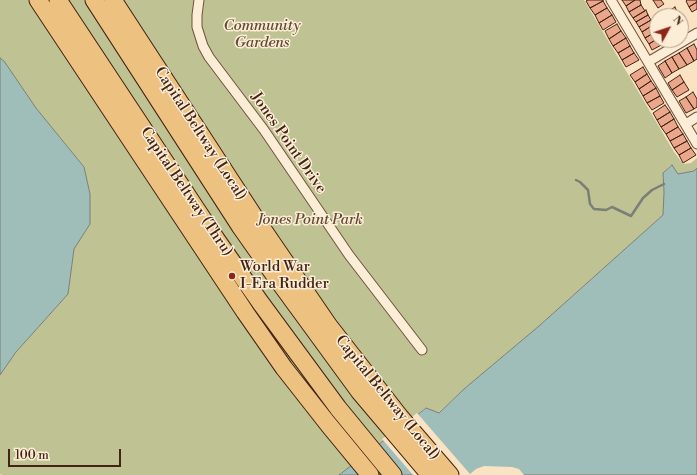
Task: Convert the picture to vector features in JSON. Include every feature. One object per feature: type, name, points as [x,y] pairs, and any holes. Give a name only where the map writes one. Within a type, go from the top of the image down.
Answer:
[{"type":"highway","points":[[38,0],[245,312],[284,368],[370,475]]},
{"type":"highway","name":"Capital Beltway (Thru)","points":[[58,0],[207,226],[260,302],[338,408],[393,475]]},
{"type":"highway","name":"Capital Beltway (Thru)","points":[[94,0],[240,226],[278,280],[359,391],[430,475]]},
{"type":"highway","name":"Capital Beltway (Local)","points":[[113,0],[253,215],[320,313],[381,394],[450,475]]},
{"type":"street","name":"Jones Point Drive","points":[[199,0],[197,21],[198,33],[209,57],[264,130],[349,255],[422,350]]},
{"type":"street","points":[[610,0],[697,144]]},
{"type":"street","points":[[648,62],[697,34]]},
{"type":"street","points":[[686,124],[697,117]]},
{"type":"green space","name":"Jones Point Park","points":[[0,0],[584,0],[674,152],[683,164],[691,163],[697,158],[697,168],[694,171],[678,174],[671,165],[663,173],[663,215],[539,326],[464,389],[438,413],[425,408],[339,475],[2,475],[0,474],[0,375],[16,352],[68,294],[74,249],[90,224],[90,194],[84,167],[36,108],[4,61],[0,58]]},
{"type":"water","points":[[0,58],[4,61],[36,108],[84,167],[90,194],[90,224],[74,249],[68,294],[16,352],[0,375]]},
{"type":"water","points":[[672,165],[678,174],[694,171],[697,168],[697,475],[339,475],[426,408],[439,413],[464,389],[539,326],[663,215],[663,173]]},
{"type":"pier","points":[[417,413],[470,474],[476,469],[484,466],[512,467],[519,469],[524,475],[413,475],[382,439]]},
{"type":"building","points":[[622,0],[635,0],[626,6]]},
{"type":"building","points":[[635,0],[640,0],[641,5],[629,12],[626,6]]},
{"type":"building","points":[[653,0],[661,0],[664,4],[658,8]]},
{"type":"building","points":[[697,0],[697,2],[689,7],[686,1]]},
{"type":"building","points":[[586,1],[603,1],[590,8]]},
{"type":"building","points":[[603,1],[607,8],[595,15],[590,8]]},
{"type":"building","points":[[697,2],[697,9],[692,12],[689,7]]},
{"type":"building","points":[[641,5],[645,11],[633,18],[629,12]]},
{"type":"building","points":[[607,8],[612,15],[599,23],[595,15]]},
{"type":"building","points":[[646,10],[648,15],[636,22],[633,18]]},
{"type":"building","points":[[612,15],[616,22],[603,30],[599,23]]},
{"type":"building","points":[[648,15],[649,17],[649,21],[639,27],[636,22]]},
{"type":"building","points":[[649,21],[649,28],[642,32],[639,27]]},
{"type":"building","points":[[617,24],[621,31],[609,39],[605,31]]},
{"type":"building","points":[[649,28],[649,36],[645,38],[642,32]]},
{"type":"building","points":[[621,31],[626,38],[613,46],[609,39]]},
{"type":"building","points":[[649,36],[649,44],[645,38]]},
{"type":"building","points":[[626,38],[630,46],[618,53],[613,46]]},
{"type":"building","points":[[694,44],[697,50],[697,59],[694,61],[687,48]]},
{"type":"building","points":[[630,46],[634,53],[622,60],[618,53]]},
{"type":"building","points":[[687,48],[694,61],[687,65],[679,53]]},
{"type":"building","points":[[634,53],[639,60],[626,67],[622,60]]},
{"type":"building","points":[[679,53],[687,65],[679,69],[672,57]]},
{"type":"building","points":[[672,57],[679,69],[672,73],[665,61]]},
{"type":"building","points":[[665,61],[672,73],[665,78],[658,66]]},
{"type":"building","points":[[643,67],[647,74],[635,82],[630,75]]},
{"type":"building","points":[[647,74],[651,81],[639,89],[635,82]]},
{"type":"building","points":[[680,75],[684,82],[672,90],[668,83]]},
{"type":"building","points":[[651,81],[656,88],[643,96],[639,89]]},
{"type":"building","points":[[684,82],[689,90],[677,97],[672,90]]},
{"type":"building","points":[[656,88],[660,96],[647,103],[643,96]]},
{"type":"building","points":[[693,92],[697,99],[697,107],[694,109],[686,97]]},
{"type":"building","points":[[660,96],[664,103],[652,110],[647,103]]},
{"type":"building","points":[[686,97],[694,109],[686,113],[679,101]]},
{"type":"building","points":[[665,105],[670,112],[657,120],[653,113]]},
{"type":"building","points":[[670,112],[674,119],[661,127],[657,120]]},
{"type":"building","points":[[674,119],[678,127],[666,134],[661,127]]},
{"type":"building","points":[[678,127],[683,134],[670,141],[666,134]]},
{"type":"building","points":[[683,134],[687,141],[674,148],[670,141]]},
{"type":"building","points":[[687,141],[691,148],[679,155],[674,148]]},
{"type":"building","points":[[691,148],[696,155],[683,163],[679,155]]},
{"type":"waterway","points":[[576,180],[588,190],[590,204],[594,209],[606,210],[612,207],[631,216],[643,198],[652,190],[664,184]]},
{"type":"place","name":"World War I-Era Rudder","points":[[232,276]]},
{"type":"park label","name":"Community Gardens","points":[[262,34]]}]
